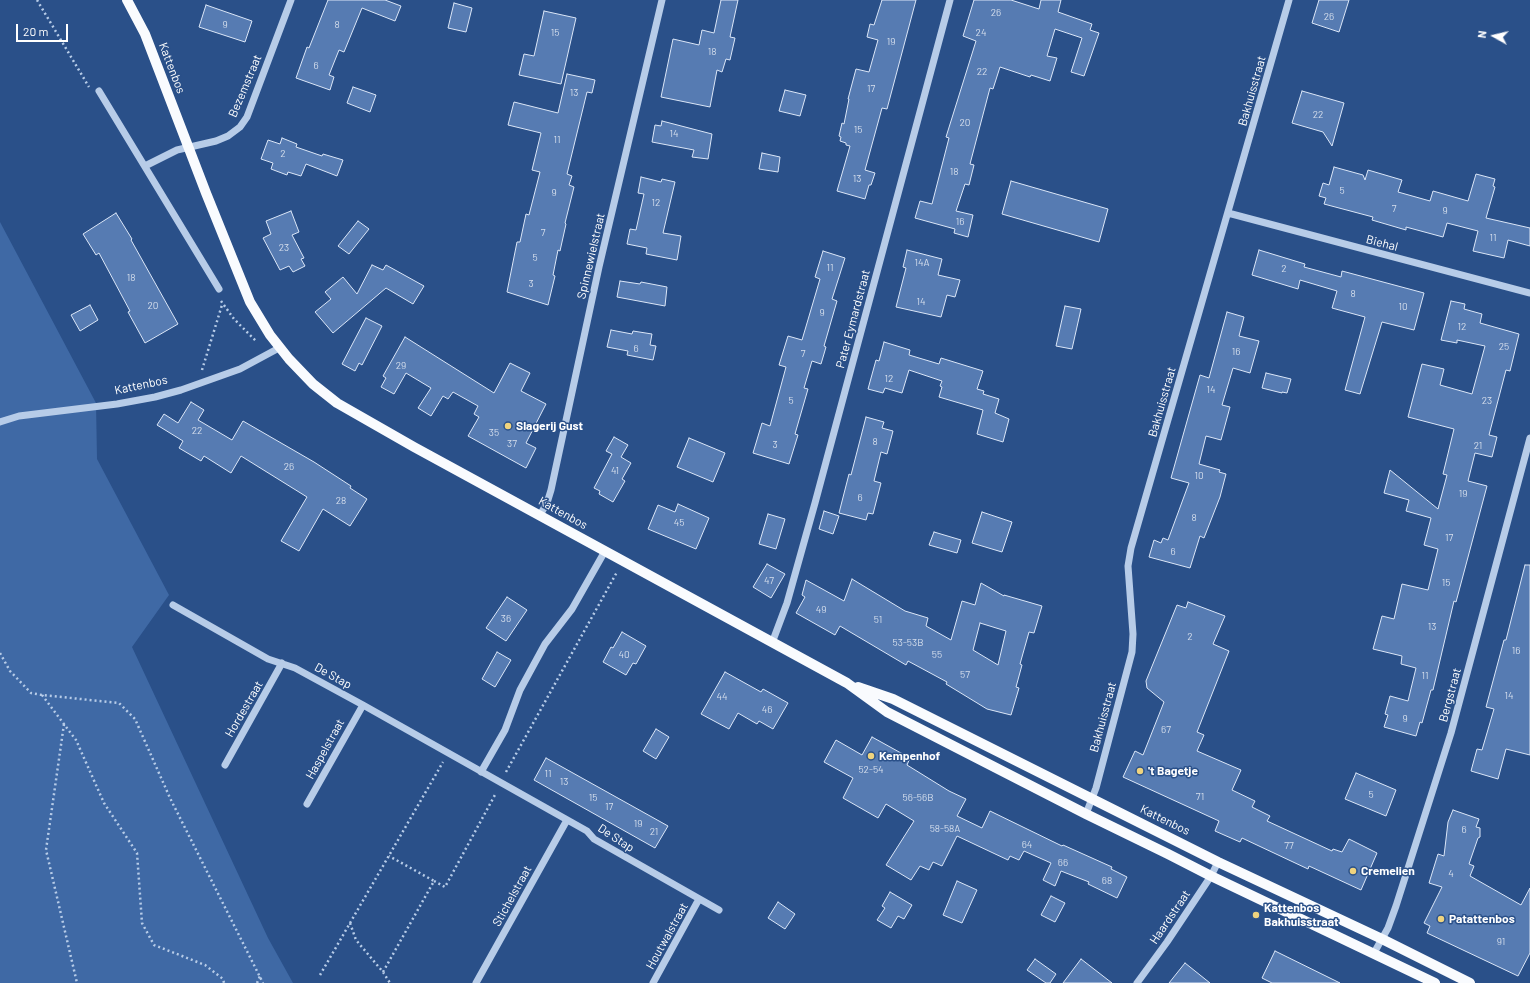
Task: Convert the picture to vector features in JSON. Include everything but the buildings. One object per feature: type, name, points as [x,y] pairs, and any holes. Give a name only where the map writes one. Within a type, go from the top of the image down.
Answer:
[{"type":"main road","name":"Kattenbos","points":[[127,0],[144,34],[242,283],[261,322],[279,348],[313,384],[337,403],[414,447],[847,683],[887,712],[1211,876],[1435,983]]},
{"type":"main road","name":"Kattenbos","points":[[847,683],[893,700],[1218,862],[1382,939],[1470,983]]},
{"type":"street","name":"Bezemstraat","points":[[188,148],[216,141],[228,136],[240,127],[247,117],[291,0]]},
{"type":"street","name":"Spinnewielstraat","points":[[540,515],[547,503],[551,490],[599,267],[662,0]]},
{"type":"street","name":"Pater Eymardstraat","points":[[772,642],[787,603],[815,503],[950,0]]},
{"type":"street","name":"Bakhuisstraat","points":[[1086,814],[1092,799],[1132,652],[1133,634],[1128,566],[1131,548],[1289,0]]},
{"type":"street","points":[[99,91],[220,290]]},
{"type":"street","points":[[145,166],[176,150],[188,148]]},
{"type":"street","name":"Biehal","points":[[1228,213],[1530,293]]},
{"type":"street","name":"Kattenbos","points":[[0,422],[19,416],[117,404],[155,397],[240,369],[279,348]]},
{"type":"street","name":"Bergstraat","points":[[1374,953],[1388,928],[1396,906],[1451,733],[1530,438]]},
{"type":"street","points":[[481,772],[505,730],[520,690],[546,644],[572,609],[605,551]]},
{"type":"street","name":"De Stap","points":[[173,605],[268,659],[295,668],[363,705],[567,820],[587,832],[594,839],[719,910]]},
{"type":"street","name":"Hordestraat","points":[[225,765],[282,663]]},
{"type":"street","name":"Haspelstraat","points":[[307,804],[363,705]]},
{"type":"street","name":"Stichelstraat","points":[[476,983],[567,820]]},
{"type":"street","name":"Haardstraat","points":[[1137,983],[1167,942],[1211,876],[1218,862]]},
{"type":"street","name":"Houtwalstraat","points":[[653,983],[700,899]]},
{"type":"path","points":[[198,384],[223,304]]},
{"type":"path","points":[[389,856],[445,887],[502,783],[506,770],[623,561]]},
{"type":"path","points":[[0,653],[10,671],[31,693],[118,703],[135,718],[170,798],[264,983]]},
{"type":"path","points":[[42,695],[76,740],[104,803],[137,853],[142,923],[154,945],[205,965],[223,979],[224,983]]},
{"type":"path","points":[[64,724],[46,850],[77,983]]},
{"type":"path","points":[[320,975],[448,753]]},
{"type":"path","points":[[383,972],[434,881]]},
{"type":"path","points":[[350,923],[356,940],[383,972],[390,983]]},
{"type":"path","points":[[257,983],[260,976]]},
{"type":"shaded area","points":[[0,222],[96,403],[97,459],[169,595],[132,647],[268,938],[293,983],[0,983]]},
{"type":"place","name":"Slagerij Gust","points":[[508,426]]},
{"type":"place","name":"Kempenhof","points":[[871,756]]},
{"type":"place","name":"'t Bagetje","points":[[1140,771]]},
{"type":"place","name":"Cremelien","points":[[1353,871]]},
{"type":"place","name":"Kattenbos Bakhuisstraat","points":[[1256,915]]},
{"type":"place","name":"Patattenbos","points":[[1441,919]]}]
